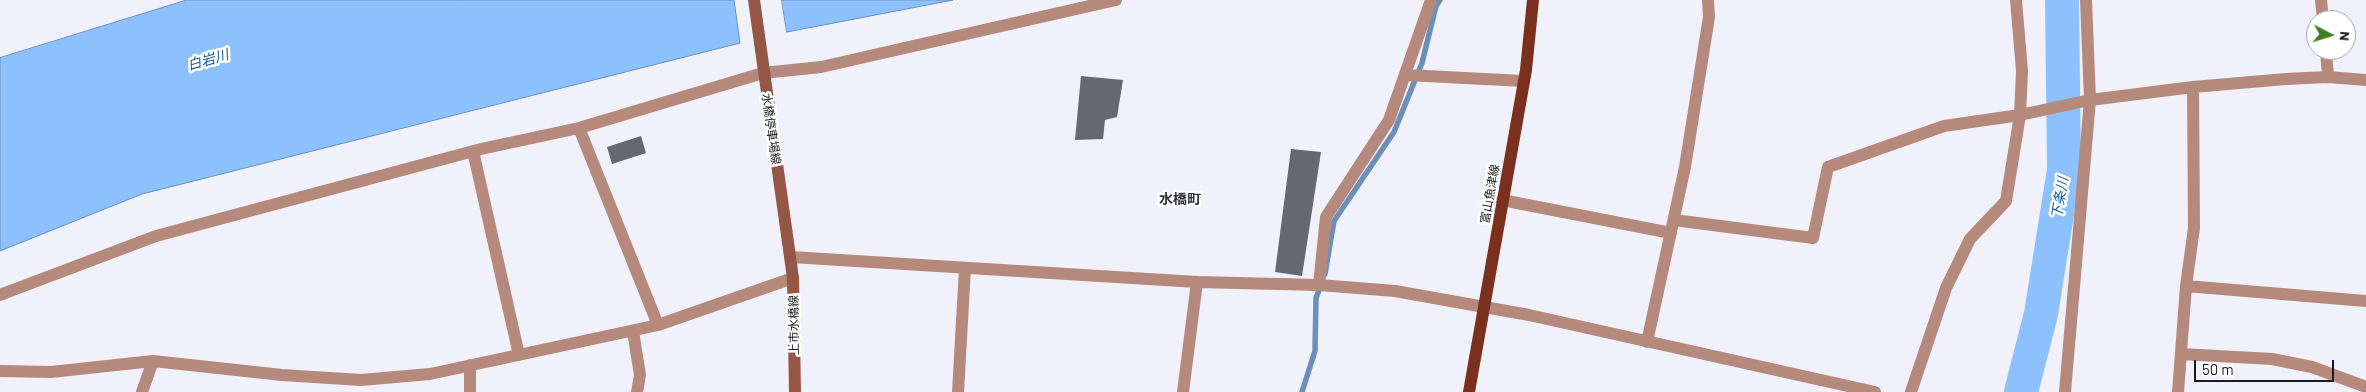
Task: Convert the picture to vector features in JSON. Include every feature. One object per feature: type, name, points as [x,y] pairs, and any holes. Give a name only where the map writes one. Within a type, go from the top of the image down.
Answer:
[{"type":"main road","name":"水橋停車場線","points":[[754,0],[791,257]]},
{"type":"main road","name":"富山魚津線","points":[[1469,392],[1524,80],[1533,14],[1532,0]]},
{"type":"main road","name":"上市水橋線","points":[[791,257],[795,392]]},
{"type":"street","points":[[0,295],[156,236],[473,151],[578,128],[763,73],[821,67],[1116,0]]},
{"type":"street","points":[[1319,285],[1326,217],[1389,120],[1431,0]]},
{"type":"street","points":[[1647,342],[1674,220],[1696,100],[1709,17],[1708,0]]},
{"type":"street","points":[[1911,392],[1946,288],[1970,239],[2006,202],[2020,115],[2022,71],[2016,0]]},
{"type":"street","points":[[2065,392],[2084,102],[2086,0]]},
{"type":"street","points":[[2327,60],[2328,77]]},
{"type":"street","points":[[1406,75],[1524,80]]},
{"type":"street","points":[[1674,220],[1813,238],[1828,167],[1944,126],[2020,115],[2084,102],[2193,87],[2328,77],[2366,80]]},
{"type":"street","points":[[2178,392],[2186,286],[2194,228],[2193,87]]},
{"type":"street","points":[[578,128],[658,325]]},
{"type":"street","points":[[473,151],[520,355]]},
{"type":"street","points":[[1502,200],[1671,233]]},
{"type":"street","points":[[791,257],[1197,282],[1319,285],[1395,291],[1485,307],[1875,392]]},
{"type":"street","points":[[958,392],[965,268]]},
{"type":"street","points":[[0,371],[51,372],[153,361],[282,375],[361,380],[430,374],[658,325],[793,278]]},
{"type":"street","points":[[1183,392],[1197,282]]},
{"type":"street","points":[[2186,286],[2366,301]]},
{"type":"street","points":[[634,331],[640,375],[637,392]]},
{"type":"street","points":[[2181,354],[2272,359],[2312,367],[2366,387]]},
{"type":"street","points":[[142,392],[153,361]]},
{"type":"street","points":[[470,365],[470,392]]},
{"type":"water","name":"白岩川","points":[[187,0],[734,0],[740,43],[142,194],[0,251],[0,58]]},
{"type":"water","points":[[782,0],[953,0],[787,32]]},
{"type":"building","points":[[1081,76],[1123,80],[1117,117],[1105,120],[1103,139],[1075,140]]},
{"type":"building","points":[[641,136],[646,153],[612,164],[607,147]]},
{"type":"building","points":[[1291,149],[1321,152],[1302,276],[1275,272]]},
{"type":"waterway","points":[[1325,274],[1334,221],[1394,132],[1422,63],[1436,6],[1440,0]]},
{"type":"waterway","name":"下条川","points":[[2021,392],[2041,314],[2064,170],[2062,0]]},
{"type":"waterway","points":[[1302,392],[1315,351],[1316,298],[1321,285]]},
{"type":"district","name":"水橋町","points":[[1180,199]]}]
